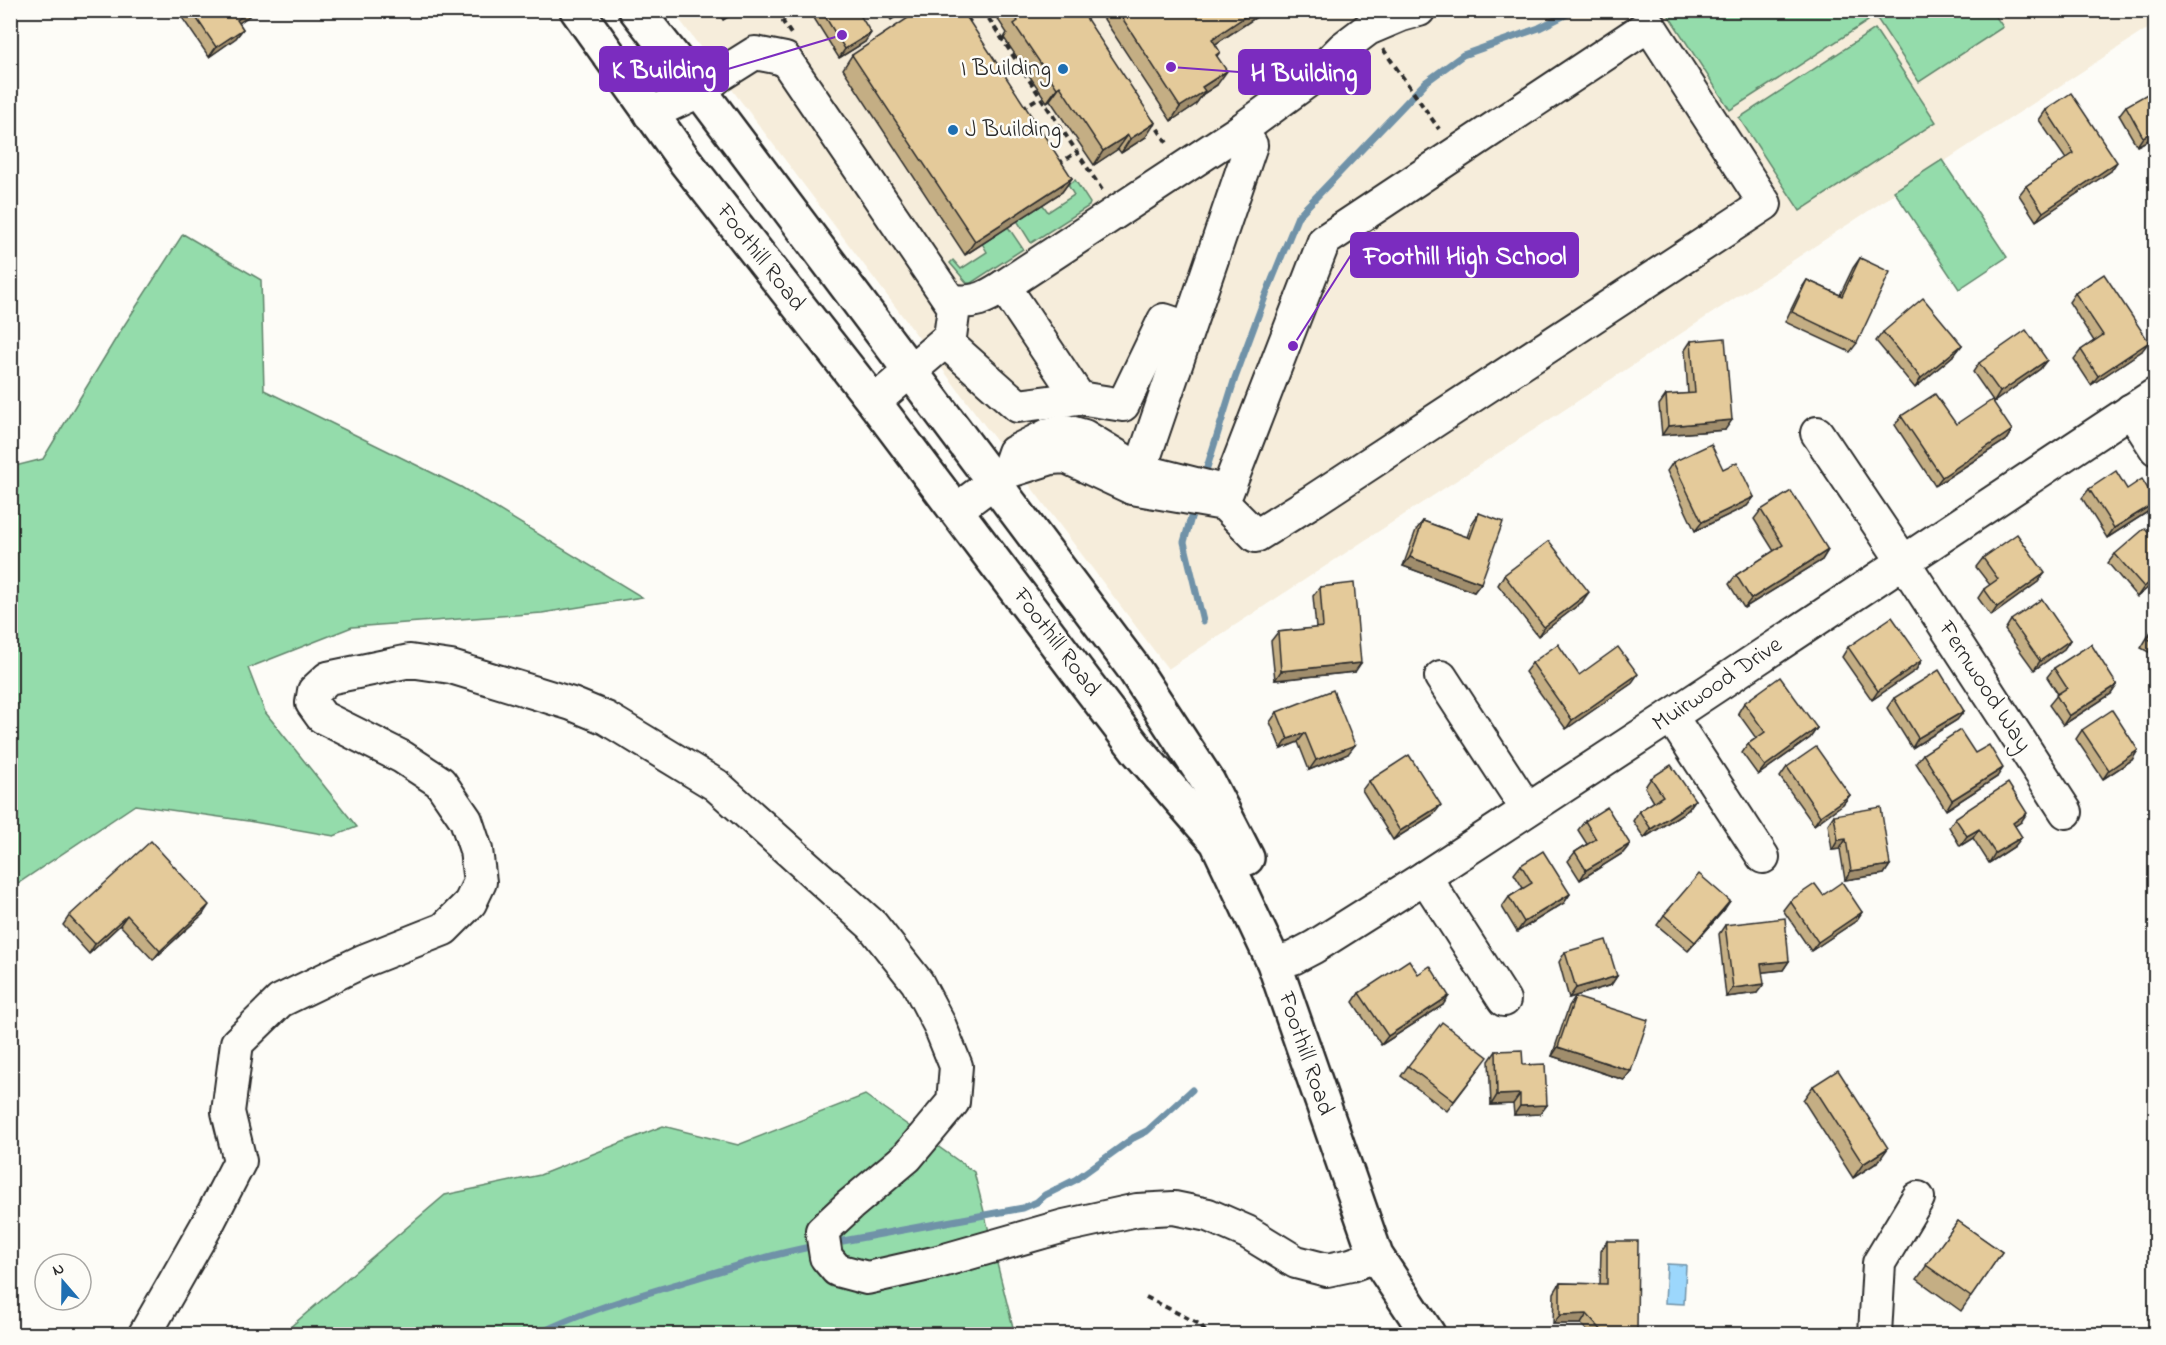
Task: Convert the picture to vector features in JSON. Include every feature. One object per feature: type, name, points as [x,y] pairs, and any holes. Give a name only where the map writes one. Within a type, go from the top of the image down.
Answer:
[{"type":"main road","name":"Foothill Road","points":[[577,10],[650,114],[874,402],[1138,751],[1217,842],[1283,961],[1412,1290],[1439,1335]]},
{"type":"main road","name":"Foothill Road","points":[[636,10],[700,91],[911,371],[1000,477],[1132,666],[1209,782],[1255,874],[1361,1216],[1376,1256],[1428,1335]]},
{"type":"street","points":[[950,300],[962,303],[987,297],[1241,130],[1316,75],[1343,48],[1368,28],[1419,10]]},
{"type":"street","points":[[956,510],[1000,477],[1014,452],[1050,434],[1066,431],[1084,436],[1136,479],[1224,504],[1256,536],[1323,495],[1766,204],[1649,25],[1324,241],[1227,492],[1136,479]]},
{"type":"street","points":[[650,114],[700,91],[754,53],[785,59],[954,307],[950,337],[874,402]]},
{"type":"street","points":[[1136,479],[1251,145],[1241,130]]},
{"type":"street","points":[[1004,286],[1079,398]]},
{"type":"street","points":[[955,350],[1018,406],[1079,398],[1123,405],[1164,320],[1188,328]]},
{"type":"street","points":[[2143,402],[2156,449]]},
{"type":"street","name":"Muirwood Drive","points":[[1283,961],[1314,947],[1425,877],[2143,402]]},
{"type":"street","name":"Fernwood Way","points":[[1817,433],[2066,812]]},
{"type":"street","points":[[145,1335],[240,1161],[228,1112],[237,1043],[280,1001],[363,961],[444,929],[470,903],[480,882],[476,850],[466,820],[440,782],[402,757],[322,717],[312,703],[314,691],[328,678],[410,662],[451,667],[573,704],[606,718],[716,785],[872,925],[917,982],[939,1024],[956,1066],[953,1102],[907,1157],[822,1232],[826,1257],[837,1270],[867,1278],[938,1262],[1095,1219],[1137,1210],[1174,1208],[1208,1215],[1248,1232],[1296,1262],[1327,1270],[1376,1256]]},
{"type":"street","points":[[1442,677],[1527,809]]},
{"type":"street","points":[[1671,716],[1763,857]]},
{"type":"street","points":[[1425,877],[1504,1000]]},
{"type":"street","points":[[1875,1335],[1879,1263],[1918,1198]]},
{"type":"path","points":[[788,10],[783,22],[797,42]]},
{"type":"path","points":[[963,25],[983,10],[1106,196]]},
{"type":"path","points":[[1391,61],[1439,129]]},
{"type":"path","points":[[1017,112],[1040,97]]},
{"type":"path","points":[[1148,114],[1172,152]]},
{"type":"path","points":[[1051,156],[1058,165],[1077,152]]},
{"type":"path","points":[[1146,1297],[1201,1325],[1207,1335]]},
{"type":"shaded area","points":[[2155,10],[2156,23],[1168,669],[673,11]]},
{"type":"green space","points":[[1677,11],[1861,11],[1868,21],[1730,110],[1669,16]]},
{"type":"green space","points":[[1872,11],[1992,11],[2003,27],[1919,82]]},
{"type":"green space","points":[[1875,29],[1936,122],[1800,211],[1739,118]]},
{"type":"green space","points":[[1942,160],[2007,257],[1959,289],[1894,191]]},
{"type":"green space","points":[[1075,180],[1090,203],[1089,206],[1031,243],[1013,214],[1038,198],[1048,212],[1074,195],[1068,185]]},
{"type":"green space","points":[[1004,221],[1023,249],[971,283],[967,283],[950,263],[953,260],[961,269],[987,252],[979,238]]},
{"type":"green space","points":[[183,234],[261,280],[264,390],[461,487],[642,597],[542,613],[352,627],[248,668],[265,712],[357,827],[334,836],[135,805],[11,888],[11,467],[43,459],[118,335]]},
{"type":"green space","points":[[865,1095],[974,1172],[1014,1331],[1011,1334],[282,1334],[445,1195],[540,1175],[663,1126],[738,1145]]},
{"type":"water","points":[[1667,1264],[1686,1265],[1684,1304],[1665,1303]]},
{"type":"building","points":[[191,10],[250,10],[237,20],[243,29],[216,47]]},
{"type":"building","points":[[821,10],[857,10],[871,33],[845,49]]},
{"type":"building","name":"J Building","points":[[920,10],[962,10],[1072,178],[975,241],[852,55]]},
{"type":"building","name":"I Building","points":[[1011,10],[1081,10],[1155,123],[1130,139],[1128,135],[1103,151],[1060,86],[1057,88],[1014,24],[1018,21]]},
{"type":"building","points":[[1117,10],[1255,10],[1212,39],[1220,52],[1216,55],[1227,71],[1202,87],[1205,91],[1180,107]]},
{"type":"building","points":[[2156,89],[2156,130],[2143,137],[2126,106]]},
{"type":"building","points":[[2071,93],[2117,162],[2043,212],[2026,186],[2074,153],[2046,110]]},
{"type":"building","points":[[1860,258],[1890,272],[1857,343],[1792,312],[1807,280],[1842,296]]},
{"type":"building","points":[[2104,274],[2149,342],[2098,376],[2081,350],[2103,335],[2075,293]]},
{"type":"building","points":[[1923,298],[1962,345],[1921,378],[1883,332]]},
{"type":"building","points":[[2026,330],[2047,360],[2000,392],[1979,363]]},
{"type":"building","points":[[1725,338],[1732,420],[1668,426],[1666,395],[1695,393],[1691,341]]},
{"type":"building","points":[[1935,394],[1956,424],[1992,400],[2012,430],[1942,477],[1901,416]]},
{"type":"building","points":[[1711,444],[1723,469],[1737,462],[1754,497],[1702,522],[1673,462]]},
{"type":"building","points":[[2116,471],[2127,489],[2142,479],[2156,502],[2114,528],[2089,489]]},
{"type":"building","points":[[1791,491],[1828,550],[1751,599],[1736,575],[1783,545],[1761,510]]},
{"type":"building","points":[[1479,513],[1503,522],[1481,583],[1410,557],[1423,521],[1470,538]]},
{"type":"building","points":[[2145,528],[2156,540],[2156,551],[2152,554],[2156,559],[2156,577],[2144,587],[2115,554]]},
{"type":"building","points":[[2017,534],[2045,573],[1997,607],[1984,589],[1998,579],[1983,558]]},
{"type":"building","points":[[1549,541],[1589,592],[1544,627],[1504,575]]},
{"type":"building","points":[[1354,583],[1361,663],[1281,671],[1278,632],[1323,627],[1320,587]]},
{"type":"building","points":[[2042,599],[2070,640],[2040,661],[2011,620]]},
{"type":"building","points":[[1892,617],[1922,660],[1878,691],[1848,647]]},
{"type":"building","points":[[2156,625],[2156,643],[2148,639]]},
{"type":"building","points":[[1558,644],[1579,675],[1618,647],[1638,674],[1572,720],[1532,663]]},
{"type":"building","points":[[2091,644],[2117,685],[2069,716],[2056,695],[2067,688],[2054,668]]},
{"type":"building","points":[[1939,670],[1964,711],[1918,738],[1894,698]]},
{"type":"building","points":[[1780,677],[1817,728],[1765,766],[1748,744],[1765,732],[1744,703]]},
{"type":"building","points":[[1333,690],[1355,745],[1316,760],[1305,733],[1288,739],[1277,712]]},
{"type":"building","points":[[2112,710],[2138,750],[2109,770],[2082,730]]},
{"type":"building","points":[[1960,730],[1975,753],[1989,745],[2003,768],[1952,800],[1923,754]]},
{"type":"building","points":[[1816,747],[1850,795],[1820,816],[1787,767]]},
{"type":"building","points":[[1409,755],[1441,805],[1400,831],[1369,781]]},
{"type":"building","points":[[1671,765],[1695,800],[1651,829],[1639,811],[1663,796],[1651,778]]},
{"type":"building","points":[[2008,783],[2027,813],[2013,823],[2022,837],[1995,853],[1979,829],[1967,836],[1955,818]]},
{"type":"building","points":[[1607,807],[1630,844],[1586,870],[1575,852],[1596,839],[1585,821]]},
{"type":"building","points":[[1881,807],[1890,865],[1851,871],[1846,839],[1838,840],[1834,815]]},
{"type":"building","points":[[151,841],[209,905],[160,951],[127,915],[95,944],[69,916]]},
{"type":"building","points":[[1543,851],[1570,894],[1524,922],[1509,897],[1532,883],[1521,865]]},
{"type":"building","points":[[1699,874],[1730,901],[1695,942],[1664,915]]},
{"type":"building","points":[[1842,882],[1862,912],[1818,942],[1790,901],[1815,884],[1823,895]]},
{"type":"building","points":[[1785,918],[1789,961],[1761,964],[1764,984],[1733,988],[1725,925]]},
{"type":"building","points":[[1606,940],[1617,976],[1576,988],[1565,952]]},
{"type":"building","points":[[1409,960],[1418,974],[1430,966],[1449,996],[1388,1036],[1359,993]]},
{"type":"building","points":[[1575,997],[1648,1020],[1631,1071],[1558,1047]]},
{"type":"building","points":[[1442,1022],[1488,1057],[1454,1101],[1408,1066]]},
{"type":"building","points":[[1522,1050],[1523,1065],[1545,1064],[1547,1105],[1520,1106],[1520,1094],[1497,1095],[1496,1051]]},
{"type":"building","points":[[1838,1070],[1888,1148],[1863,1164],[1813,1086]]},
{"type":"building","points":[[1958,1221],[2002,1252],[1971,1297],[1926,1265]]},
{"type":"building","points":[[1607,1241],[1638,1241],[1637,1331],[1697,1331],[1697,1335],[1606,1335],[1587,1314],[1560,1315],[1560,1283],[1607,1284]]},
{"type":"waterway","points":[[1204,477],[1235,378],[1298,216],[1426,82],[1463,55],[1539,28],[1575,10]]},
{"type":"waterway","points":[[1194,507],[1184,542],[1203,621]]},
{"type":"waterway","points":[[832,1243],[1023,1208],[1075,1180],[1133,1138],[1147,1131],[1192,1090]]},
{"type":"waterway","points":[[538,1334],[624,1300],[746,1263],[815,1246]]},
{"type":"place","name":"K Building","points":[[842,35]]},
{"type":"place","name":"H Building","points":[[1171,67]]},
{"type":"place","name":"I Building","points":[[1063,69]]},
{"type":"place","name":"J Building","points":[[953,130]]},
{"type":"place","name":"Foothill High School","points":[[1293,346]]}]
